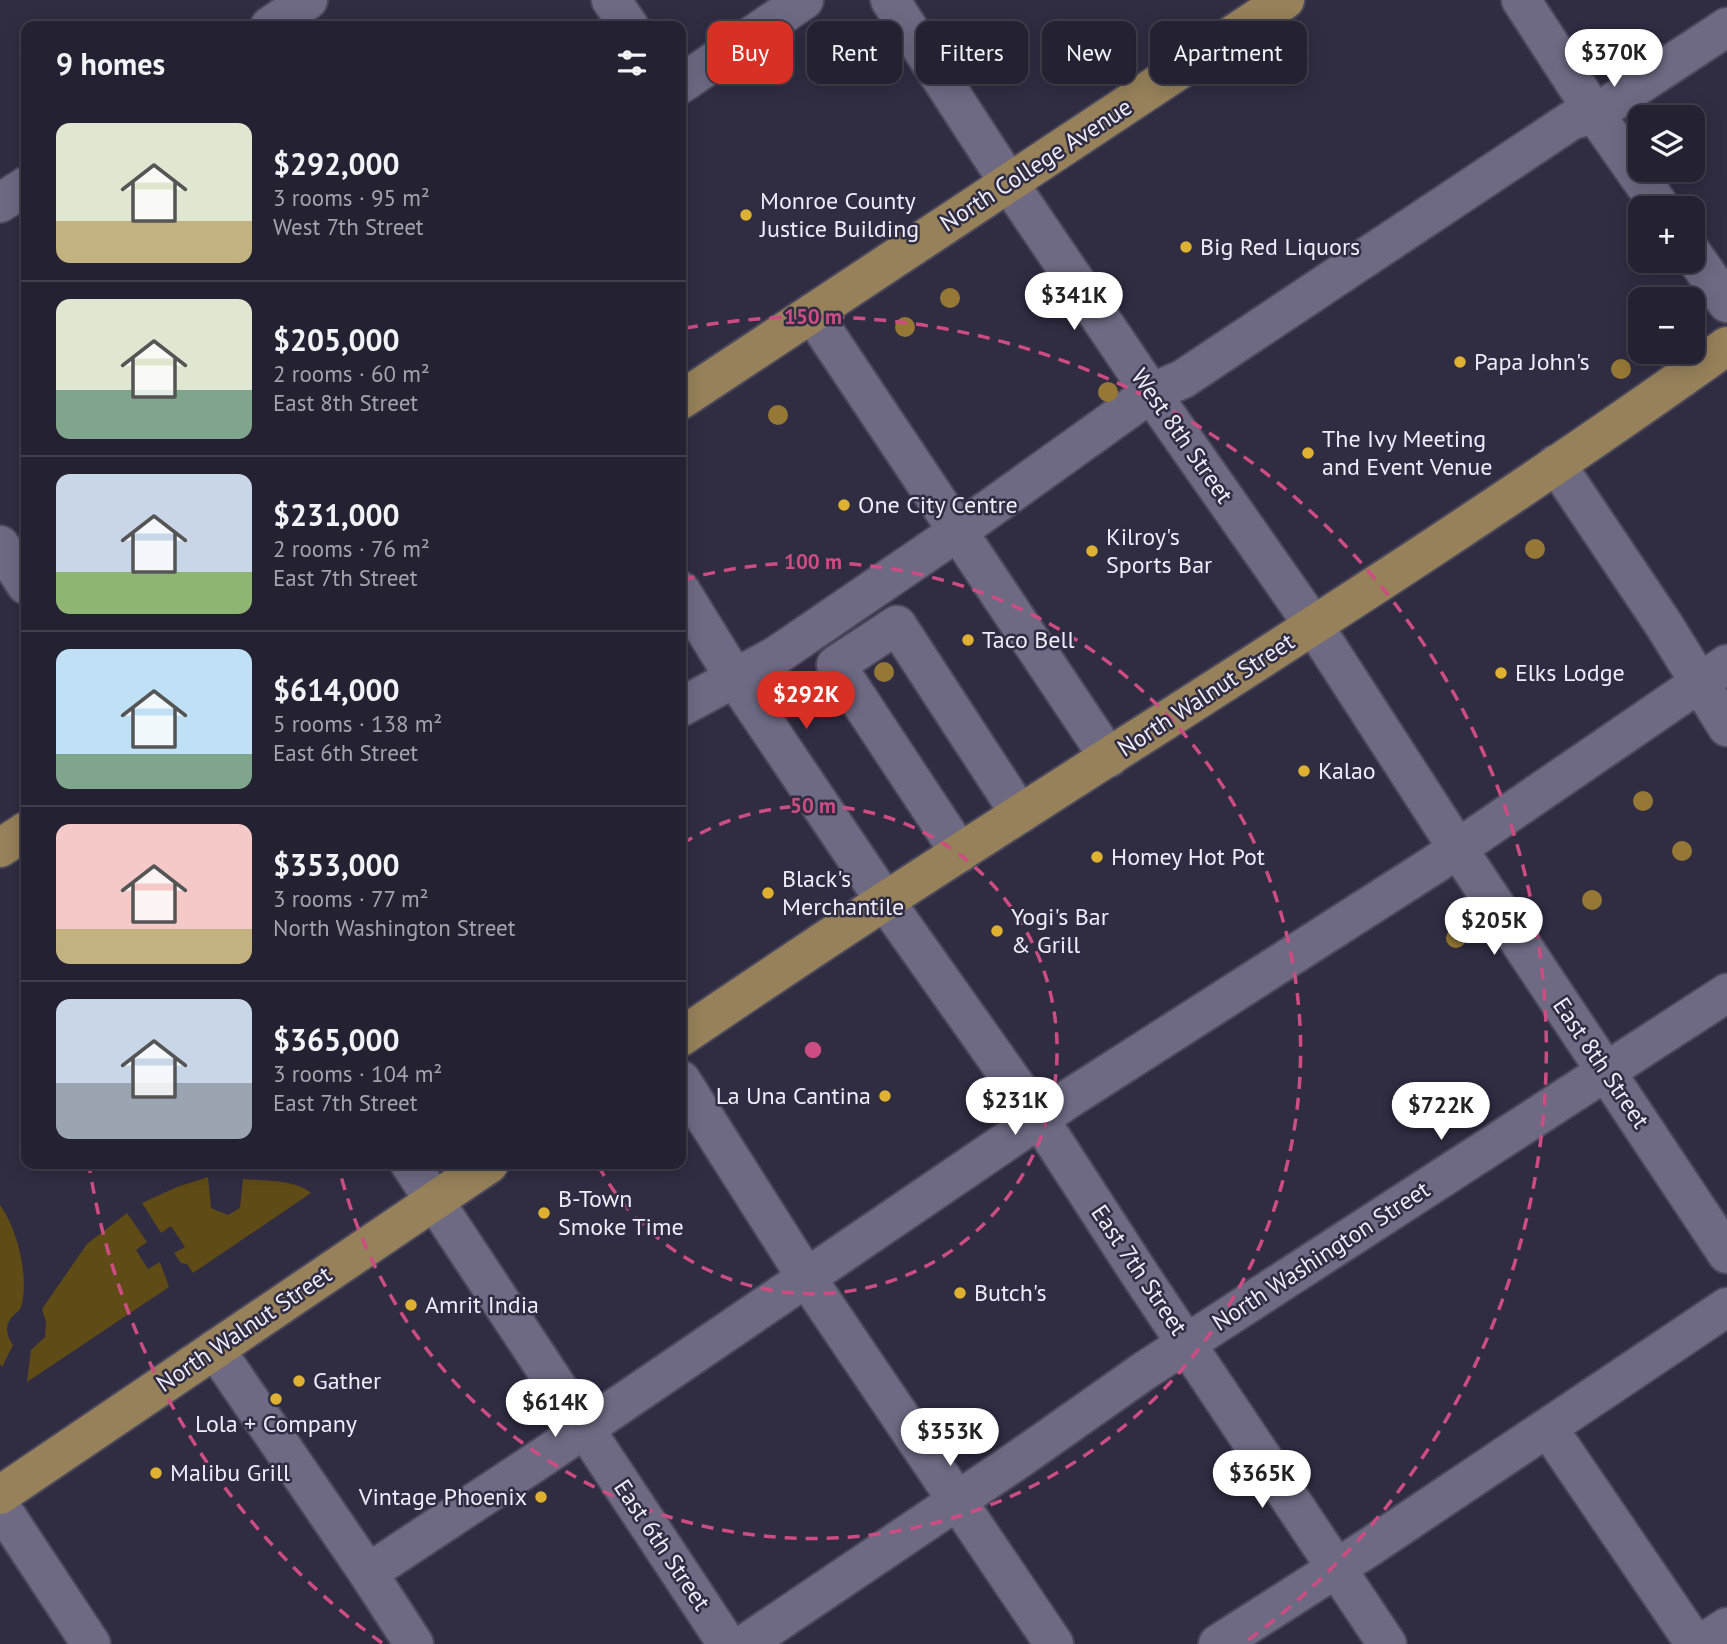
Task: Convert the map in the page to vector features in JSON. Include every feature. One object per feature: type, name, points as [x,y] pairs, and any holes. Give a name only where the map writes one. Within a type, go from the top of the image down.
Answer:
[{"type":"main road","name":"North College Avenue","points":[[686,397],[1285,0]]},
{"type":"main road","name":"North Walnut Street","points":[[686,1034],[884,901],[1314,626],[1727,346]]},
{"type":"main road","points":[[0,848],[21,834]]},
{"type":"main road","name":"North Walnut Street","points":[[0,1495],[481,1169]]},
{"type":"street","points":[[611,0],[626,21]]},
{"type":"street","points":[[686,81],[804,0]]},
{"type":"street","name":"West 8th Street","points":[[890,0],[1009,183],[1151,393],[1314,626]]},
{"type":"street","points":[[1521,0],[1653,196]]},
{"type":"street","points":[[686,704],[777,655],[957,532],[1151,393],[1183,379],[1572,120],[1595,114],[1727,27]]},
{"type":"street","points":[[0,203],[21,189]]},
{"type":"street","points":[[1705,272],[1727,303]]},
{"type":"street","points":[[812,313],[1109,758]]},
{"type":"street","points":[[1556,464],[1664,625],[1712,673],[1727,727]]},
{"type":"street","points":[[0,545],[21,576]]},
{"type":"street","name":"East 7th Street","points":[[686,600],[734,677],[884,901],[1040,1120],[1387,1644]]},
{"type":"street","points":[[960,853],[836,665],[897,625],[1020,814]]},
{"type":"street","name":"East 8th Street","points":[[1314,626],[1458,849],[1727,1254]]},
{"type":"street","points":[[368,1573],[1070,1098],[1458,849],[1712,673]]},
{"type":"street","name":"North Washington Street","points":[[745,1644],[1144,1371],[1727,993]]},
{"type":"street","points":[[686,1088],[806,1276],[1054,1644]]},
{"type":"street","name":"East 6th Street","points":[[413,1169],[727,1644]]},
{"type":"street","points":[[1218,1644],[1727,1307]]},
{"type":"street","points":[[215,1349],[414,1644]]},
{"type":"street","points":[[1548,1428],[1695,1644]]},
{"type":"street","points":[[0,1506],[91,1644]]},
{"type":"street","points":[[1701,1644],[1727,1627]]},
{"type":"shaded area","points":[[208,1177],[211,1208],[228,1215],[240,1208],[243,1179],[288,1183],[311,1193],[193,1273],[174,1253],[185,1247],[171,1226],[161,1233],[142,1203]]},
{"type":"shaded area","points":[[0,1205],[12,1227],[24,1282],[21,1307],[7,1326],[13,1345],[2,1367],[0,1364]]},
{"type":"shaded area","points":[[127,1213],[147,1242],[136,1250],[148,1269],[160,1262],[169,1287],[27,1382],[31,1350],[45,1337],[46,1322],[42,1309],[87,1244]]},
{"type":"place","name":"Monroe County Justice Building","points":[[746,215]]},
{"type":"place","name":"Big Red Liquors","points":[[1186,247]]},
{"type":"place","name":"Papa John's","points":[[1460,362]]},
{"type":"place","name":"The Ivy Meeting and Event Venue","points":[[1308,453]]},
{"type":"place","name":"One City Centre","points":[[844,505]]},
{"type":"place","name":"Kilroy's Sports Bar","points":[[1092,551]]},
{"type":"place","name":"Taco Bell","points":[[968,640]]},
{"type":"place","name":"Elks Lodge","points":[[1501,673]]},
{"type":"place","name":"Kalao","points":[[1304,771]]},
{"type":"place","name":"Homey Hot Pot","points":[[1097,857]]},
{"type":"place","name":"Black's Merchantile","points":[[768,893]]},
{"type":"place","name":"Yogi's Bar & Grill","points":[[997,931]]},
{"type":"place","name":"La Una Cantina","points":[[885,1096]]},
{"type":"place","name":"B-Town Smoke Time","points":[[544,1213]]},
{"type":"place","name":"Butch's","points":[[960,1293]]},
{"type":"place","name":"Amrit India","points":[[411,1305]]},
{"type":"place","name":"Gather","points":[[299,1381]]},
{"type":"place","name":"Lola + Company","points":[[276,1399]]},
{"type":"place","name":"Malibu Grill","points":[[156,1473]]},
{"type":"place","name":"Vintage Phoenix","points":[[541,1497]]}]
